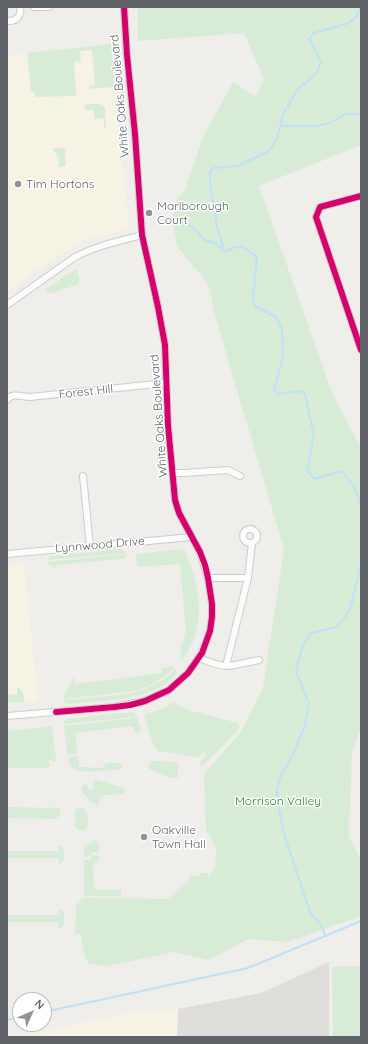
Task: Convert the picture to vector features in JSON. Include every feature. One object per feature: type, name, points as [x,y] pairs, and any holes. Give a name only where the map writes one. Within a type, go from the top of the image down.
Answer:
[{"type":"street","points":[[7,21],[12,22],[18,18],[20,14],[20,7]]},
{"type":"street","points":[[34,7],[49,7]]},
{"type":"street","name":"White Oaks Boulevard","points":[[7,716],[114,707],[145,701],[169,690],[188,673],[202,653],[210,630],[212,604],[208,578],[200,552],[179,513],[175,500],[168,425],[165,345],[142,235],[124,7]]},
{"type":"street","points":[[361,196],[320,207],[316,217],[361,350]]},
{"type":"street","points":[[7,304],[86,251],[142,235]]},
{"type":"street","name":"Forest Hill","points":[[7,400],[12,395],[30,397],[166,383]]},
{"type":"street","points":[[173,473],[228,470],[240,476]]},
{"type":"street","points":[[83,476],[90,546]]},
{"type":"street","name":"Lynnwood Drive","points":[[7,554],[192,537]]},
{"type":"street","points":[[226,666],[248,578],[252,543]]},
{"type":"street","points":[[208,578],[248,578]]},
{"type":"street","points":[[198,658],[211,663],[226,666],[259,660]]},
{"type":"shaded area","points":[[111,44],[121,158],[130,229],[84,240],[35,271],[7,292],[7,67],[10,66],[7,56]]},
{"type":"shaded area","points":[[24,564],[38,701],[7,702],[7,566]]},
{"type":"shaded area","points":[[329,962],[329,1037],[177,1037],[178,1009],[261,993]]},
{"type":"shaded area","points":[[178,1009],[177,1037],[19,1037],[52,1032],[52,1030],[132,1012]]},
{"type":"green space","name":"Morrison Valley","points":[[138,7],[361,7],[361,145],[259,186],[332,393],[361,448],[361,728],[352,752],[349,836],[361,860],[361,916],[288,942],[248,939],[209,960],[173,952],[109,966],[88,964],[83,949],[81,934],[75,934],[76,905],[83,898],[169,899],[189,880],[189,876],[200,876],[200,873],[208,873],[208,877],[215,869],[216,847],[206,830],[204,774],[241,732],[263,688],[284,549],[216,319],[208,284],[177,246],[172,218],[175,204],[179,196],[185,190],[203,137],[233,82],[256,97],[264,79],[244,33],[138,41]]},
{"type":"green space","points":[[111,44],[115,87],[90,89],[89,86],[95,85],[92,50],[80,51],[81,61],[74,62],[76,96],[35,97],[35,93],[31,91],[27,53]]},
{"type":"green space","points":[[85,104],[99,104],[105,108],[106,128],[104,127],[104,118],[94,119],[94,110],[85,110]]},
{"type":"green space","points":[[53,148],[65,148],[66,166],[59,167],[59,158],[57,158],[56,152],[54,152]]},
{"type":"green space","points":[[76,269],[79,278],[78,284],[52,293],[48,293],[45,290]]},
{"type":"green space","points":[[120,549],[126,553],[48,560],[50,556]]},
{"type":"green space","points":[[184,549],[193,572],[199,608],[196,632],[192,644],[182,660],[181,646],[186,631],[180,564],[137,567],[136,554]]},
{"type":"green space","points":[[126,554],[124,558],[120,559],[57,565],[55,568],[48,564],[48,562]]},
{"type":"green space","points":[[161,668],[175,668],[159,680],[140,689],[127,692],[63,699],[73,678],[75,679],[75,684],[162,673]]},
{"type":"green space","points":[[176,669],[177,675],[163,686],[137,696],[68,704],[64,702],[64,700],[120,695],[143,690],[162,681]]},
{"type":"green space","points":[[17,687],[23,693],[24,702],[7,702],[7,695],[17,694]]},
{"type":"green space","points":[[174,702],[178,706],[185,709],[238,723],[240,728],[202,766],[200,765],[200,762],[206,755],[203,752],[198,757],[194,757],[175,753],[159,752],[153,744],[144,715],[161,709]]},
{"type":"green space","points":[[133,712],[137,716],[62,724],[68,719]]},
{"type":"green space","points":[[137,717],[141,730],[138,733],[135,732],[133,726],[76,733],[77,753],[67,755],[64,726]]},
{"type":"green space","points":[[52,726],[56,760],[54,762],[51,759],[48,762],[50,765],[48,768],[7,768],[7,731]]},
{"type":"green space","points":[[78,756],[79,767],[104,768],[106,763],[120,763],[122,764],[122,769],[83,771],[73,769],[68,757]]},
{"type":"green space","points":[[151,761],[178,762],[178,778],[167,776],[149,769]]},
{"type":"green space","points":[[96,780],[124,788],[124,794],[104,795],[99,800],[99,808],[94,802],[93,804],[81,789],[84,783],[91,790],[94,787],[92,784]]},
{"type":"green space","points":[[7,807],[60,808],[61,814],[54,819],[7,818]]},
{"type":"green space","points":[[83,808],[88,817],[88,822],[83,831],[75,827],[75,809]]},
{"type":"green space","points":[[95,839],[99,844],[99,852],[93,852],[88,857],[84,857],[84,846],[91,843]]},
{"type":"green space","points":[[59,846],[62,846],[64,856],[63,861],[59,864],[59,858],[7,858],[7,851],[59,851]]},
{"type":"green space","points":[[93,855],[101,857],[93,865],[94,887],[97,890],[121,890],[121,896],[84,896],[84,860],[90,860]]},
{"type":"green space","points":[[59,910],[62,910],[64,913],[64,925],[61,928],[58,928],[58,922],[7,922],[7,915],[59,915]]},
{"type":"green space","points":[[361,966],[361,1037],[333,1037],[332,967]]},
{"type":"waterway","points":[[360,7],[357,16],[349,23],[314,33],[309,39],[321,62],[317,73],[297,90],[284,113],[277,138],[269,151],[238,166],[213,168],[210,172],[210,184],[217,226],[224,252],[239,247],[245,248],[257,257],[253,299],[255,306],[276,317],[282,330],[283,356],[274,391],[278,394],[303,391],[307,401],[314,434],[307,470],[314,479],[342,471],[355,488],[361,505]]},
{"type":"waterway","points":[[281,126],[317,126],[330,123],[345,114],[361,114]]},
{"type":"waterway","points":[[189,225],[198,232],[204,240],[215,243],[224,251]]},
{"type":"waterway","points":[[325,935],[321,925],[310,912],[284,834],[277,799],[277,789],[281,775],[293,755],[304,728],[309,704],[296,671],[303,645],[311,633],[337,627],[350,610],[361,564]]},
{"type":"waterway","points":[[52,1010],[248,968],[361,921]]},
{"type":"waterway","points":[[7,1020],[12,1019]]},
{"type":"cycle path","points":[[56,712],[130,705],[145,701],[169,690],[188,673],[202,653],[210,631],[212,617],[212,604],[205,565],[200,552],[179,513],[175,500],[168,425],[165,345],[142,235],[124,7]]},
{"type":"cycle path","points":[[361,196],[320,207],[316,217],[361,350]]},
{"type":"place","name":"Tim Hortons","points":[[18,184]]},
{"type":"place","name":"Marlborough Court","points":[[149,213]]},
{"type":"place","name":"Oakville Town Hall","points":[[144,837]]}]
